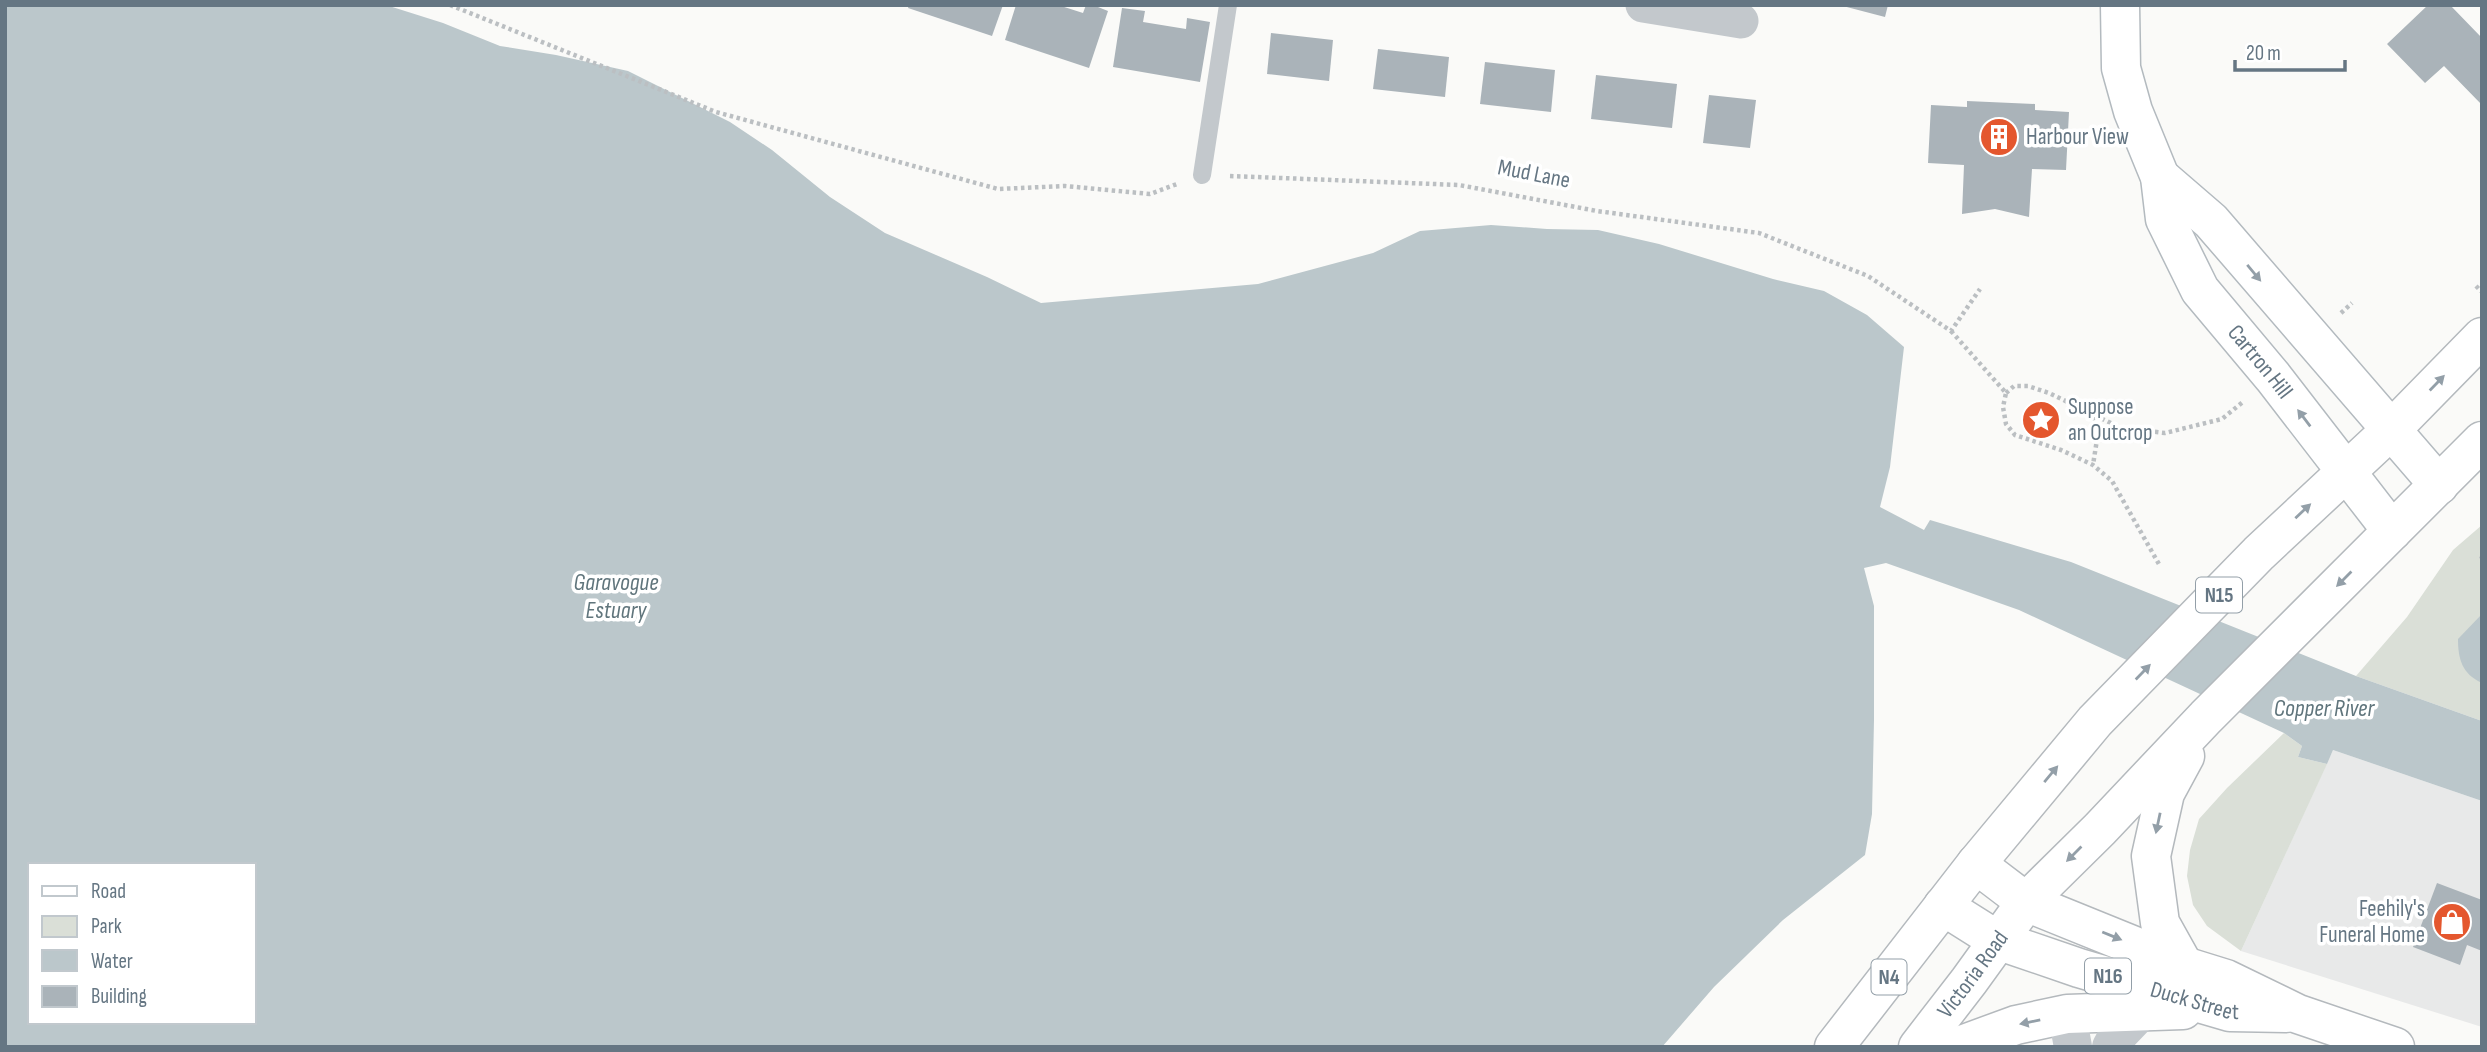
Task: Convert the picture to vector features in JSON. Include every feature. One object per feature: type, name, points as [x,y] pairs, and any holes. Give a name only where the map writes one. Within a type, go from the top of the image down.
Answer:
[{"type":"main road","name":"Cartron Hill","points":[[2120,5],[2121,68],[2133,111],[2160,177],[2165,219],[2200,290],[2273,377],[2392,531]]},
{"type":"main road","name":"Cartron Hill","points":[[2160,177],[2211,221],[2438,485]]},
{"type":"main road","name":"N15","points":[[1976,864],[2095,721],[2259,553],[2392,429],[2482,337]]},
{"type":"main road","name":"Victoria Road","points":[[1918,1047],[2026,902],[2100,829],[2206,717],[2482,441]]},
{"type":"main road","points":[[2184,966],[2160,923],[2151,856],[2165,793],[2206,717]]},
{"type":"main road","name":"Duck Street","points":[[1976,864],[2026,902],[2184,966],[2227,979],[2298,1014],[2395,1047]]},
{"type":"main road","name":"N4","points":[[1834,1047],[1976,864]]},
{"type":"main road","name":"Duck Street","points":[[1942,906],[1997,940],[2079,968],[2230,1012],[2298,1014]]},
{"type":"main road","points":[[1956,1047],[2016,1025],[2070,1030],[2141,1011],[2220,1009]]},
{"type":"street","points":[[1643,5],[1741,22]]},
{"type":"street","points":[[2111,1047],[2117,1036],[2141,1011]]},
{"type":"lane","points":[[1202,175],[1228,5]]},
{"type":"path","points":[[450,5],[716,112],[998,189],[1065,186],[1150,194],[1202,175]]},
{"type":"path","name":"Mud Lane","points":[[1202,175],[1459,185],[1597,211],[1759,233],[1868,276],[1951,331],[2006,393]]},
{"type":"path","points":[[2476,286],[2482,292]]},
{"type":"path","points":[[1951,331],[1980,289]]},
{"type":"path","points":[[2160,566],[2112,481],[2094,465],[2062,450],[2015,435],[2006,424],[2003,407],[2006,393],[2014,386],[2028,386],[2049,393],[2121,428],[2165,433],[2222,419]]},
{"type":"path","points":[[2093,416],[2098,433],[2094,465]]},
{"type":"shaded area","points":[[2333,750],[2482,801],[2482,1027],[2241,951]]},
{"type":"green space","points":[[2482,525],[2482,721],[2356,676],[2407,617],[2453,550]]},
{"type":"green space","points":[[2284,733],[2302,746],[2298,757],[2327,764],[2241,951],[2207,926],[2193,905],[2187,876],[2190,850],[2199,819]]},
{"type":"water","name":"Garavogue Estuary","points":[[5,5],[386,5],[443,23],[500,46],[628,71],[730,122],[772,150],[830,197],[885,233],[1041,303],[1258,284],[1373,253],[1420,231],[1491,225],[1598,230],[1659,244],[1773,279],[1824,291],[1867,315],[1904,347],[1890,467],[1880,507],[1924,530],[1930,520],[2071,562],[2356,676],[2482,721],[2482,801],[2333,750],[2327,764],[2298,757],[2302,746],[2284,733],[2019,610],[1886,563],[1864,568],[1874,606],[1872,814],[1865,855],[1783,920],[1714,987],[1662,1047],[5,1047]]},
{"type":"water","points":[[2482,614],[2482,683],[2470,675],[2463,665],[2458,639]]},
{"type":"building","points":[[909,5],[1003,5],[992,36],[908,8]]},
{"type":"building","points":[[1016,5],[1058,5],[1083,13],[1086,5],[1093,5],[1108,11],[1089,68],[1005,40]]},
{"type":"building","points":[[1839,5],[1888,5],[1885,17]]},
{"type":"building","points":[[2428,5],[2450,5],[2482,38],[2482,105],[2444,66],[2425,83],[2387,44]]},
{"type":"building","points":[[1122,8],[1145,11],[1143,22],[1186,29],[1187,18],[1210,22],[1200,82],[1113,67]]},
{"type":"building","points":[[1271,33],[1333,40],[1329,81],[1267,74]]},
{"type":"building","points":[[1378,49],[1449,57],[1445,97],[1373,89]]},
{"type":"building","points":[[1485,62],[1555,70],[1551,112],[1480,104]]},
{"type":"building","points":[[1596,75],[1677,84],[1672,128],[1591,119]]},
{"type":"building","points":[[1709,95],[1756,100],[1750,148],[1703,143]]},
{"type":"building","name":"Harbour View","points":[[1967,101],[2035,104],[2035,110],[2069,112],[2066,170],[2032,169],[2029,217],[1995,209],[1962,214],[1964,165],[1928,163],[1931,105],[1967,107]]},
{"type":"building","name":"Feehily's Funeral Home","points":[[2437,883],[2482,900],[2482,951],[2467,945],[2460,965],[2413,947]]},
{"type":"place","name":"Harbour View","points":[[1999,137]]},
{"type":"place","name":"Suppose an Outcrop","points":[[2041,420]]},
{"type":"place","name":"Feehily's Funeral Home","points":[[2452,922]]},
{"type":"water label","name":"Copper River","points":[[2324,708]]}]
